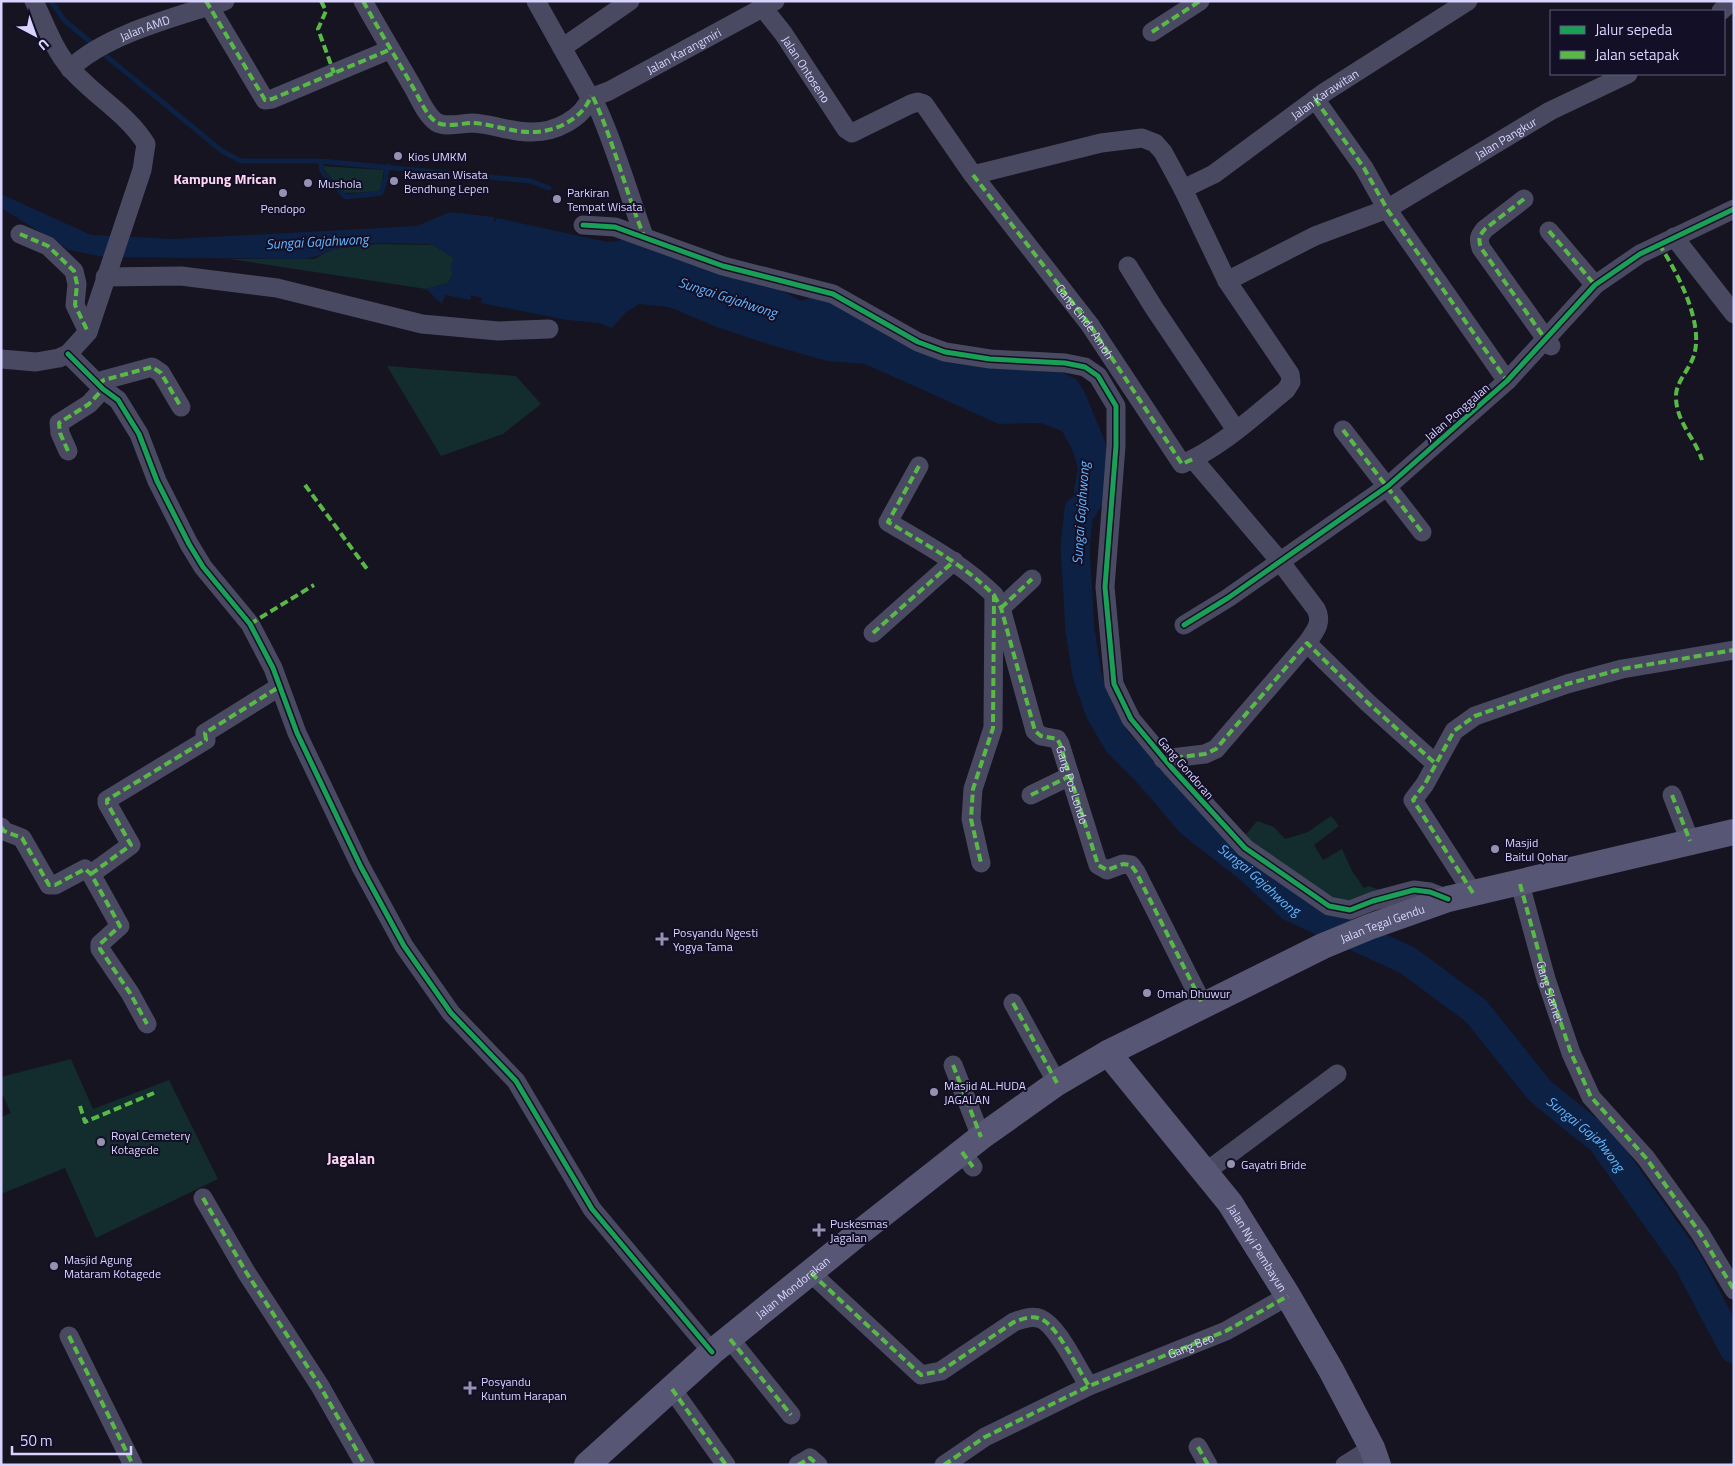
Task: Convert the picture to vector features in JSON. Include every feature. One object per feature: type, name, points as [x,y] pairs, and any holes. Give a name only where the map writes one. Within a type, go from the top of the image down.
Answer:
[{"type":"street","points":[[1,359],[36,362],[68,354],[88,332],[142,170],[146,144],[138,130],[79,62],[61,57],[34,1]]},
{"type":"street","points":[[363,1],[390,50],[432,118],[444,125],[475,123],[530,132],[548,130],[577,116],[587,107],[592,96]]},
{"type":"street","points":[[536,1],[588,94],[592,96],[605,123],[644,236]]},
{"type":"street","points":[[562,48],[630,1]]},
{"type":"street","points":[[1152,32],[1200,1]]},
{"type":"street","name":"Jalan Karawitan","points":[[1183,189],[1214,174],[1315,99],[1421,29],[1468,1]]},
{"type":"street","points":[[1722,10],[1732,1]]},
{"type":"street","points":[[214,3],[265,100],[272,99],[390,50]]},
{"type":"street","name":"Jalan AMD","points":[[79,62],[106,44],[214,3]]},
{"type":"street","name":"Jalan Karangmiri","points":[[592,96],[609,92],[769,4]]},
{"type":"street","name":"Jalan Ontoseno","points":[[769,4],[783,33],[849,131],[855,134],[918,102],[928,109],[973,175]]},
{"type":"street","name":"Jalan Pangkur","points":[[1227,281],[1315,236],[1387,209],[1550,111],[1626,75]]},
{"type":"street","points":[[1315,99],[1364,168],[1387,209],[1507,381]]},
{"type":"street","points":[[973,175],[1101,143],[1142,138],[1155,143],[1163,152],[1183,189],[1227,281],[1290,374],[1291,382],[1286,390],[1236,430],[1193,459],[1279,560],[1316,609],[1320,617],[1318,625],[1307,643],[1216,749],[1205,754],[1164,759]]},
{"type":"street","name":"Gang Cinde Amoh","points":[[973,175],[1090,325],[1182,464],[1193,459]]},
{"type":"street","points":[[1524,199],[1485,229],[1478,241],[1480,248],[1548,343]]},
{"type":"street","name":"Jalan Ponggalan","points":[[1184,625],[1228,598],[1279,560],[1388,486],[1548,343],[1595,286],[1640,254],[1734,209]]},
{"type":"street","name":"Gang Gondoran","points":[[583,225],[615,227],[723,266],[833,294],[918,342],[945,352],[990,359],[1065,362],[1085,367],[1098,376],[1116,406],[1116,446],[1105,587],[1114,684],[1131,719],[1164,759],[1245,848],[1329,906],[1350,910],[1373,901],[1414,890],[1430,892],[1448,899]]},
{"type":"street","points":[[1549,231],[1595,286]]},
{"type":"street","points":[[20,234],[48,246],[74,271],[77,284],[75,305],[88,332]]},
{"type":"street","points":[[1674,237],[1734,314]]},
{"type":"street","points":[[1128,266],[1236,430]]},
{"type":"street","points":[[108,272],[181,276],[277,288],[422,324],[498,331],[549,329]]},
{"type":"street","points":[[68,354],[100,387],[118,400],[139,434],[157,481],[189,544],[203,566],[250,624],[273,668],[297,733],[360,867],[404,946],[451,1014],[516,1081],[592,1209],[721,1346],[791,1415]]},
{"type":"street","points":[[68,451],[60,433],[59,423],[89,404],[104,380],[152,367],[161,373],[181,407]]},
{"type":"street","points":[[1343,430],[1422,532]]},
{"type":"street","points":[[919,466],[888,522],[954,561],[978,578],[998,601],[992,728],[973,789],[972,818],[981,863]]},
{"type":"street","points":[[872,633],[954,561]]},
{"type":"street","points":[[998,601],[1032,579]]},
{"type":"street","name":"Gang Pos Londo","points":[[998,601],[1035,731],[1041,736],[1057,739],[1089,840],[1102,869],[1107,870],[1123,864],[1131,865],[1200,1000]]},
{"type":"street","points":[[1307,643],[1368,703],[1436,764]]},
{"type":"street","points":[[1473,893],[1413,800],[1454,731],[1475,716],[1567,684],[1622,669],[1734,650]]},
{"type":"street","points":[[91,874],[131,845],[107,800],[206,740],[205,733],[279,687]]},
{"type":"street","points":[[1031,795],[1070,776]]},
{"type":"street","points":[[1672,795],[1690,841]]},
{"type":"street","points":[[1,827],[4,831],[22,838],[49,885],[55,885],[85,869],[91,874],[120,926],[100,944],[100,949],[130,993],[147,1024]]},
{"type":"street","name":"Jalan Tegal Gendu","points":[[1108,1052],[1200,1000],[1369,927],[1448,899],[1520,884],[1690,841],[1734,832]]},
{"type":"street","name":"Gang Slamet","points":[[1520,884],[1546,979],[1571,1052],[1591,1097],[1646,1158],[1700,1233],[1734,1290]]},
{"type":"street","points":[[1013,1003],[1057,1083]]},
{"type":"street","name":"Jalan Mondorakan","points":[[587,1465],[721,1346],[811,1273],[972,1152],[1057,1083],[1108,1052]]},
{"type":"street","name":"Jalan Nyi Pembayun","points":[[1108,1052],[1207,1172],[1230,1203],[1288,1296],[1375,1456]]},
{"type":"street","points":[[953,1065],[972,1152]]},
{"type":"street","points":[[1207,1172],[1337,1074]]},
{"type":"street","points":[[203,1198],[246,1272],[320,1386],[365,1465]]},
{"type":"street","points":[[811,1273],[922,1375],[941,1371],[1014,1322],[1028,1317],[1040,1318],[1051,1326],[1089,1386]]},
{"type":"street","name":"Gang Beo","points":[[944,1465],[985,1438],[1089,1386],[1226,1331],[1288,1296]]},
{"type":"street","points":[[68,1336],[133,1465]]},
{"type":"street","points":[[672,1389],[726,1465]]},
{"type":"street","points":[[1198,1447],[1208,1465]]},
{"type":"street","points":[[1345,1465],[1375,1456]]},
{"type":"street","points":[[798,1465],[810,1458],[818,1465]]},
{"type":"green space","points":[[321,166],[384,170],[380,192],[344,193]]},
{"type":"green space","points":[[379,244],[433,245],[454,258],[453,274],[448,283],[426,289],[229,259],[314,259],[333,249]]},
{"type":"green space","points":[[387,366],[516,376],[541,404],[503,434],[441,456]]},
{"type":"green space","points":[[1331,816],[1339,826],[1314,845],[1323,860],[1342,849],[1352,871],[1364,888],[1369,886],[1380,890],[1343,908],[1242,839],[1257,821],[1274,827],[1285,839],[1308,832]]},
{"type":"green space","name":"Royal Cemetery Kotagede","points":[[71,1059],[93,1109],[169,1080],[218,1179],[96,1238],[65,1168],[1,1194],[1,1117],[11,1113],[1,1092],[1,1077]]},
{"type":"water","points":[[1,194],[91,235],[174,239],[417,226],[450,212],[494,217],[494,223],[497,218],[607,242],[618,241],[629,235],[768,283],[801,301],[818,295],[946,361],[985,368],[1059,371],[1076,379],[1084,391],[1107,446],[1108,496],[1075,547],[1074,490],[1078,468],[1072,449],[1062,431],[1041,423],[999,424],[865,364],[827,361],[771,345],[717,327],[669,307],[639,304],[625,313],[612,328],[599,323],[567,320],[481,303],[482,298],[471,295],[470,300],[445,295],[442,304],[426,289],[448,283],[453,274],[450,269],[454,258],[433,245],[426,244],[380,243],[352,245],[314,257],[301,259],[104,257],[69,250],[1,208]]},
{"type":"waterway","points":[[51,1],[64,20],[94,45]]},
{"type":"waterway","points":[[100,51],[222,151],[241,161],[320,161],[531,181],[549,188]]},
{"type":"waterway","points":[[320,161],[322,171]]},
{"type":"waterway","points":[[386,174],[388,166]]},
{"type":"waterway","points":[[324,174],[346,197],[381,193],[386,178]]},
{"type":"waterway","name":"Sungai Gajahwong","points":[[1079,510],[1075,547],[1080,630],[1087,675],[1100,712],[1118,743],[1149,774],[1191,823],[1250,869],[1291,907],[1407,960],[1476,1011],[1540,1091],[1602,1141],[1688,1262],[1734,1349]]},
{"type":"marked path","points":[[206,1],[265,100],[272,99],[389,50]]},
{"type":"marked path","points":[[321,1],[326,11],[318,29],[334,73]]},
{"type":"marked path","points":[[363,1],[425,109],[432,119],[440,124],[473,123],[523,132],[539,132],[558,127],[575,118],[591,96]]},
{"type":"marked path","points":[[1152,32],[1200,1]]},
{"type":"marked path","points":[[593,97],[644,236]]},
{"type":"marked path","points":[[1315,99],[1364,168],[1387,209],[1507,381]]},
{"type":"marked path","points":[[973,175],[1090,325],[1182,464],[1193,459]]},
{"type":"marked path","points":[[1524,199],[1485,229],[1479,240],[1481,248],[1546,340]]},
{"type":"marked path","points":[[1549,231],[1595,285]]},
{"type":"marked path","points":[[20,234],[48,246],[74,271],[77,284],[75,305],[88,332]]},
{"type":"marked path","points":[[1659,244],[1681,283],[1692,313],[1695,328],[1696,342],[1694,355],[1680,381],[1676,397],[1682,422],[1702,460]]},
{"type":"marked path","points":[[98,384],[104,380],[152,367],[161,373],[181,407]]},
{"type":"marked path","points":[[68,451],[60,433],[59,423],[89,404],[103,389]]},
{"type":"marked path","points":[[1343,430],[1422,532]]},
{"type":"marked path","points":[[919,466],[888,522],[957,564],[994,595],[993,728],[973,789],[971,819],[981,863]]},
{"type":"marked path","points":[[305,485],[367,569]]},
{"type":"marked path","points":[[873,633],[954,561]]},
{"type":"marked path","points":[[1001,608],[1032,579]]},
{"type":"marked path","points":[[250,624],[314,585]]},
{"type":"marked path","points":[[994,595],[1001,608],[1035,731],[1041,736],[1057,739],[1060,744],[1098,865],[1107,870],[1123,864],[1131,865],[1203,1005]]},
{"type":"marked path","points":[[1163,759],[1205,754],[1216,749],[1307,643],[1368,703],[1436,764]]},
{"type":"marked path","points":[[1473,893],[1413,800],[1425,784],[1454,731],[1475,716],[1567,684],[1622,669],[1734,650]]},
{"type":"marked path","points":[[91,874],[131,845],[107,800],[206,740],[205,733],[279,687]]},
{"type":"marked path","points":[[1031,795],[1070,776]]},
{"type":"marked path","points":[[1672,795],[1690,841]]},
{"type":"marked path","points":[[1,827],[4,831],[22,838],[49,885],[55,885],[85,869],[91,874],[120,926],[100,944],[100,949],[130,993],[147,1024]]},
{"type":"marked path","points":[[1520,884],[1546,979],[1571,1053],[1591,1097],[1646,1158],[1700,1233],[1734,1290]]},
{"type":"marked path","points":[[1013,1003],[1057,1083]]},
{"type":"marked path","points":[[953,1065],[981,1137]]},
{"type":"marked path","points":[[80,1106],[85,1122],[154,1093]]},
{"type":"marked path","points":[[962,1152],[973,1167]]},
{"type":"marked path","points":[[203,1198],[246,1272],[320,1386],[365,1465]]},
{"type":"marked path","points":[[811,1273],[921,1375],[941,1371],[1014,1322],[1034,1317],[1041,1319],[1054,1330],[1089,1386]]},
{"type":"marked path","points":[[944,1465],[985,1437],[1089,1386],[1226,1331],[1288,1296]]},
{"type":"marked path","points":[[69,1336],[133,1465]]},
{"type":"marked path","points":[[730,1339],[791,1415]]},
{"type":"marked path","points":[[672,1389],[726,1465]]},
{"type":"marked path","points":[[1198,1447],[1208,1465]]},
{"type":"marked path","points":[[798,1465],[810,1458],[818,1465]]},
{"type":"cycle path","points":[[1184,625],[1228,598],[1388,486],[1507,381],[1595,285],[1640,254],[1734,209]]},
{"type":"cycle path","points":[[583,225],[615,227],[723,266],[833,294],[918,342],[945,352],[990,359],[1065,363],[1085,367],[1098,376],[1116,406],[1116,446],[1105,587],[1114,684],[1131,719],[1171,767],[1245,848],[1329,906],[1350,910],[1373,901],[1414,890],[1430,892],[1448,899]]},
{"type":"cycle path","points":[[68,354],[103,389],[118,400],[139,434],[157,481],[189,544],[203,567],[250,624],[273,668],[297,733],[361,867],[404,946],[451,1013],[516,1081],[592,1209],[712,1352]]},
{"type":"place","name":"Kios UMKM","points":[[398,156]]},
{"type":"place","name":"Kawasan Wisata Bendhung Lepen","points":[[394,181]]},
{"type":"place","name":"Mushola","points":[[308,183]]},
{"type":"place","name":"Pendopo","points":[[283,193]]},
{"type":"place","name":"Parkiran Tempat Wisata","points":[[557,199]]},
{"type":"place","name":"Masjid Baitul Qohar","points":[[1495,849]]},
{"type":"place","name":"Posyandu Ngesti Yogya Tama","points":[[662,939]]},
{"type":"place","name":"Omah Dhuwur","points":[[1147,993]]},
{"type":"place","name":"Masjid AL.HUDA JAGALAN","points":[[934,1092]]},
{"type":"place","name":"Royal Cemetery Kotagede","points":[[101,1142]]},
{"type":"place","name":"Gayatri Bride","points":[[1231,1164]]},
{"type":"place","name":"Puskesmas Jagalan","points":[[819,1230]]},
{"type":"place","name":"Masjid Agung Mataram Kotagede","points":[[54,1266]]},
{"type":"place","name":"Posyandu Kuntum Harapan","points":[[470,1388]]},
{"type":"district","name":"Kampung Mrican","points":[[225,178]]},
{"type":"district","name":"Jagalan","points":[[351,1158]]}]
